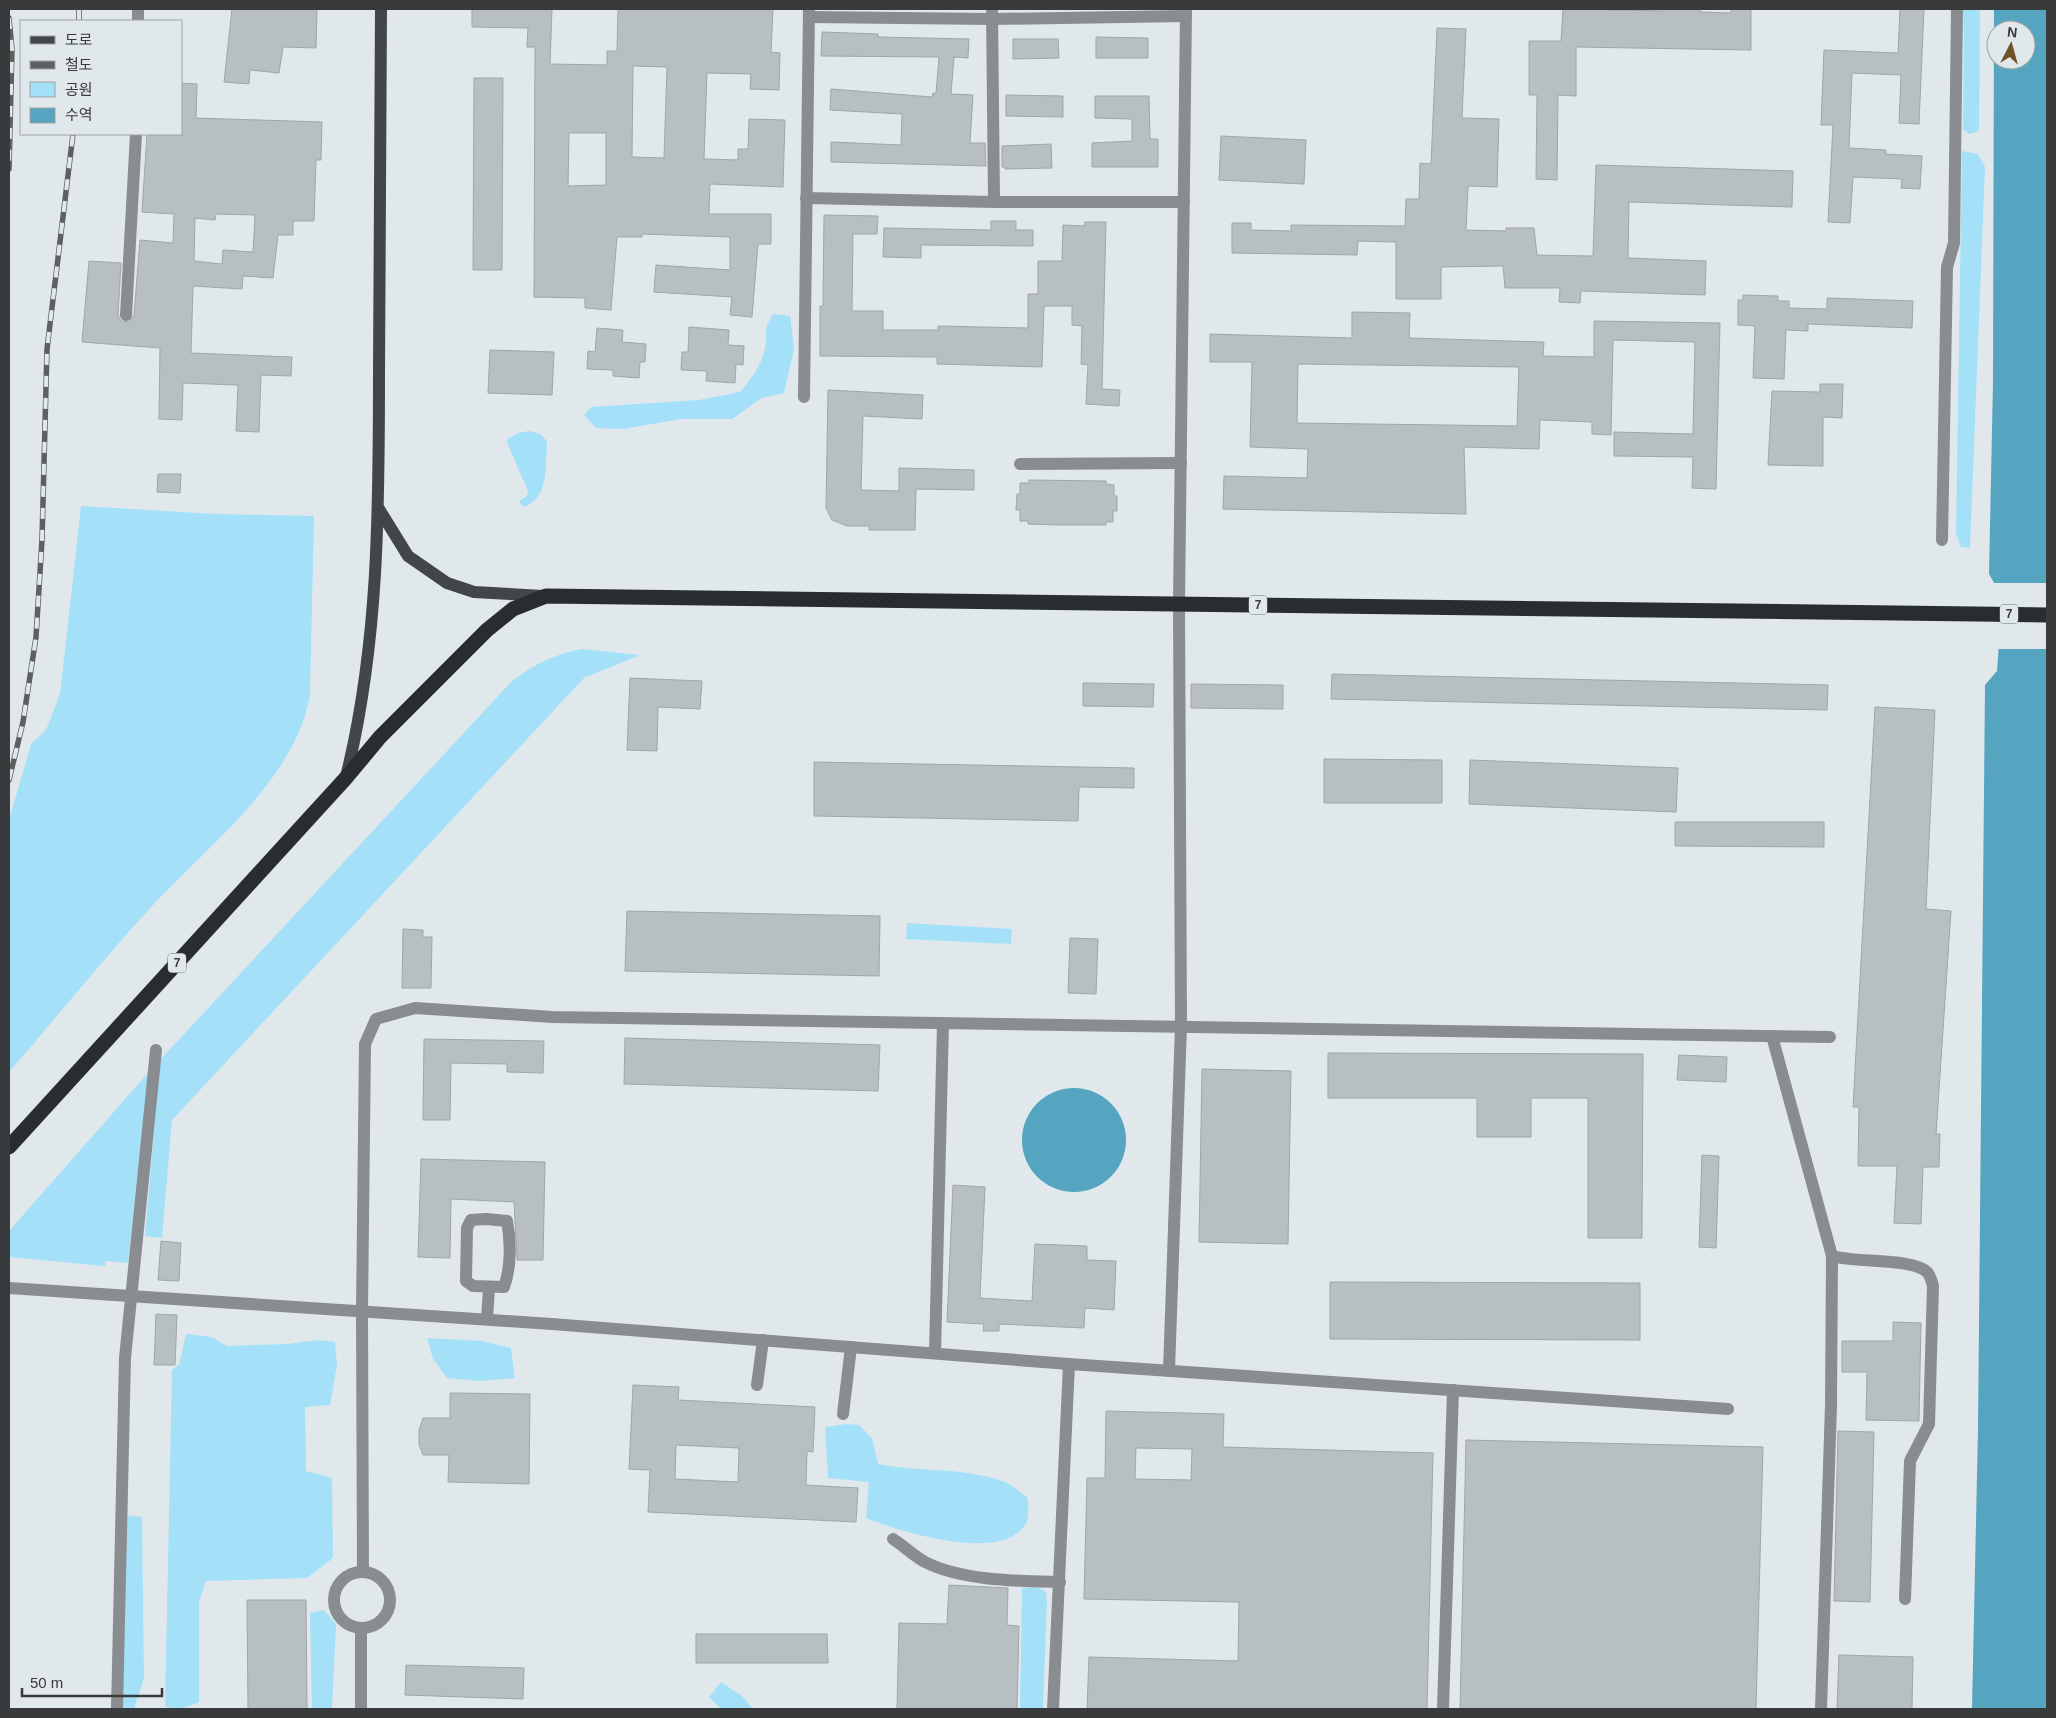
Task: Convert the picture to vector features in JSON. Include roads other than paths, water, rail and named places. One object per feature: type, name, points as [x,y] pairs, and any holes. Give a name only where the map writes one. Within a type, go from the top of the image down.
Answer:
[{"type":"highway","name":"7","points":[[9,1147],[346,779],[380,737],[487,630],[514,609],[546,596],[2047,615]]},
{"type":"main road","points":[[346,779],[358,728],[371,632],[379,509],[381,9]]},
{"type":"main road","points":[[379,509],[408,556],[447,583],[474,592],[546,596]]},
{"type":"street","points":[[1942,540],[1947,267],[1954,243],[1957,9]]},
{"type":"street","points":[[804,397],[809,13],[1186,13],[1179,604],[1181,1026],[1169,1371]]},
{"type":"street","points":[[992,14],[994,202]]},
{"type":"street","points":[[126,315],[136,135]]},
{"type":"street","points":[[806,198],[994,202],[1184,202]]},
{"type":"street","points":[[1020,464],[1181,464]]},
{"type":"street","points":[[363,1572],[362,1311],[365,1044],[376,1019],[415,1008],[552,1017],[1830,1037]]},
{"type":"street","points":[[935,1353],[943,1023]]},
{"type":"street","points":[[1772,1036],[1832,1256],[1831,1405],[1821,1709]]},
{"type":"street","points":[[117,1709],[125,1358],[156,1050]]},
{"type":"street","points":[[471,1220],[507,1221],[509,1232],[508,1277],[504,1287],[490,1288],[474,1286],[466,1281],[467,1228],[471,1220]]},
{"type":"street","points":[[1832,1256],[1844,1260],[1916,1265],[1928,1273],[1933,1286],[1929,1424],[1910,1461],[1905,1598]]},
{"type":"street","points":[[9,1288],[487,1319],[1069,1364],[1728,1409]]},
{"type":"street","points":[[487,1319],[490,1288]]},
{"type":"street","points":[[756,1385],[763,1340]]},
{"type":"street","points":[[843,1414],[851,1347]]},
{"type":"street","points":[[1053,1709],[1069,1364]]},
{"type":"street","points":[[1443,1709],[1453,1390]]},
{"type":"street","points":[[893,1539],[926,1562],[960,1573],[1016,1580],[1060,1582]]},
{"type":"street","points":[[363,1572],[372,1574],[385,1585],[390,1601],[384,1618],[370,1627],[361,1628],[345,1622],[335,1608],[334,1599],[340,1583],[354,1574],[363,1572]]},
{"type":"street","points":[[361,1628],[361,1709]]},
{"type":"water","points":[[1994,9],[2047,9],[2047,1709],[1972,1709],[1978,1429],[1985,685],[1997,671],[2001,595],[1989,574],[1993,382],[1994,70],[2036,70],[2036,20],[1994,20]]},
{"type":"water","points":[[1074,1088],[1094,1092],[1111,1103],[1122,1120],[1126,1140],[1122,1160],[1111,1177],[1094,1188],[1074,1192],[1054,1188],[1037,1177],[1026,1160],[1022,1140],[1026,1120],[1037,1103],[1054,1092]]},
{"type":"railway","points":[[79,9],[79,20]]},
{"type":"railway","points":[[9,18],[12,49],[9,169]]},
{"type":"railway","points":[[9,780],[23,722],[36,637],[42,540],[47,349],[73,135]]}]
